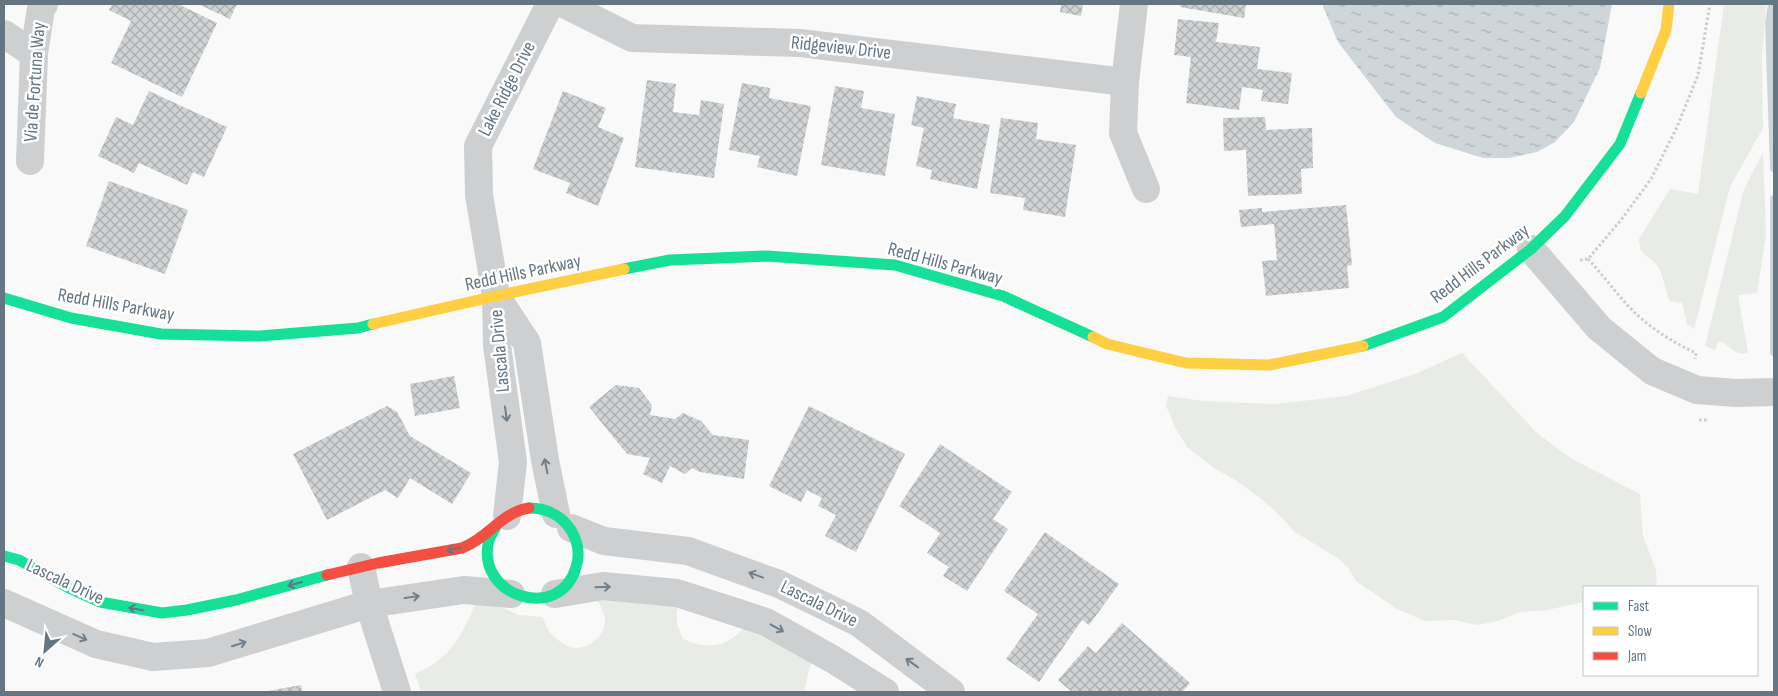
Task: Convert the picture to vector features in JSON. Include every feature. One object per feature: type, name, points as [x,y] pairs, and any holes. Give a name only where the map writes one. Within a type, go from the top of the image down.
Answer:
[{"type":"street","name":"Via de Fortuna Way","points":[[30,161],[34,54],[44,4]]},
{"type":"street","name":"Lake Ridge Drive","points":[[496,296],[479,195],[478,146],[550,4]]},
{"type":"street","name":"Ridgeview Drive","points":[[564,4],[632,38],[800,43],[1125,82]]},
{"type":"street","points":[[1134,4],[1125,82],[1123,133],[1146,189]]},
{"type":"street","name":"Redd Hills Parkway","points":[[4,298],[71,318],[161,334],[260,336],[358,328],[496,296],[670,260],[767,256],[895,265],[1003,296],[1107,344],[1186,363],[1269,365],[1355,349],[1443,317],[1531,249],[1565,216],[1620,144],[1666,30],[1670,4]]},
{"type":"street","points":[[4,34],[34,54]]},
{"type":"street","points":[[1531,249],[1599,328],[1652,371],[1697,390],[1736,393],[1774,392]]},
{"type":"street","name":"Lascala Drive","points":[[496,296],[527,343],[545,460],[564,521],[604,541],[688,551],[779,584],[859,623],[939,688]]},
{"type":"street","name":"Lascala Drive","points":[[4,556],[19,560],[101,602],[160,613],[222,603],[361,567],[465,547],[502,521],[513,462],[497,345],[496,296]]},
{"type":"street","points":[[4,603],[96,644],[153,657],[208,653],[369,604],[464,590],[510,594],[525,599],[540,599],[555,594],[567,584],[576,572],[579,557],[578,542],[564,521],[544,509],[531,508],[519,510],[502,521],[489,540],[487,555],[490,571],[498,584],[510,594]]},
{"type":"street","points":[[361,567],[369,604],[397,692]]},
{"type":"street","name":"Lascala Drive","points":[[555,594],[603,586],[677,593],[766,622],[834,660],[885,692]]},
{"type":"path","points":[[1580,260],[1588,258],[1621,220],[1651,179],[1678,127],[1698,75],[1710,4]]},
{"type":"path","points":[[1588,258],[1634,312],[1662,334],[1696,353],[1695,364]]},
{"type":"shaded area","points":[[1724,4],[1766,4],[1762,58],[1763,128],[1730,187],[1694,329],[1687,324],[1682,303],[1670,301],[1659,268],[1642,252],[1639,239],[1670,189],[1698,194]]},
{"type":"shaded area","points":[[1763,152],[1766,235],[1757,293],[1738,295],[1748,353],[1737,352],[1723,342],[1718,342],[1715,350],[1705,346],[1744,189]]},
{"type":"shaded area","points":[[1462,353],[1537,433],[1572,459],[1640,494],[1643,536],[1656,570],[1657,586],[1583,586],[1583,602],[1547,610],[1520,612],[1498,621],[1477,625],[1454,620],[1425,621],[1397,609],[1356,581],[1348,567],[1339,559],[1295,532],[1260,498],[1237,481],[1214,468],[1187,447],[1175,427],[1166,406],[1168,396],[1203,401],[1275,404],[1346,396],[1415,374]]},
{"type":"shaded area","points":[[592,594],[677,602],[677,624],[683,639],[702,645],[710,646],[726,642],[747,623],[815,655],[809,669],[804,692],[421,692],[415,674],[439,660],[456,642],[479,595],[518,615],[542,617],[548,630],[559,641],[565,645],[581,648],[598,638],[604,627],[603,612]]},
{"type":"water","points":[[1322,4],[1612,4],[1600,68],[1574,122],[1555,142],[1537,152],[1509,158],[1483,158],[1435,143],[1396,117],[1338,42]]},
{"type":"building","points":[[112,4],[178,4],[217,23],[182,97],[111,63],[131,21],[109,10]]},
{"type":"building","points":[[198,4],[237,4],[230,19]]},
{"type":"building","points":[[1061,4],[1083,4],[1081,16],[1060,12]]},
{"type":"building","points":[[1180,4],[1246,4],[1244,18],[1180,7]]},
{"type":"building","points":[[1178,19],[1219,23],[1216,42],[1260,47],[1257,69],[1292,73],[1288,104],[1261,101],[1263,90],[1242,87],[1239,110],[1186,103],[1191,57],[1174,55]]},
{"type":"building","points":[[647,80],[676,84],[673,112],[699,115],[701,100],[724,104],[714,178],[635,167]]},
{"type":"building","points":[[742,83],[770,88],[769,98],[811,106],[797,176],[757,167],[760,156],[729,150]]},
{"type":"building","points":[[835,86],[864,91],[861,108],[895,114],[885,176],[821,165]]},
{"type":"building","points":[[149,91],[227,127],[204,177],[193,172],[187,185],[139,163],[134,173],[98,156],[116,117],[133,125]]},
{"type":"building","points":[[563,91],[606,108],[598,127],[624,138],[598,206],[566,193],[570,183],[533,169]]},
{"type":"building","points":[[917,96],[956,104],[953,118],[990,125],[977,189],[930,179],[932,170],[916,166],[924,128],[911,125]]},
{"type":"building","points":[[1265,117],[1266,130],[1312,128],[1313,168],[1301,169],[1302,194],[1248,196],[1246,150],[1224,151],[1223,118]]},
{"type":"building","points":[[1001,118],[1038,123],[1036,139],[1076,145],[1065,217],[1023,210],[1025,198],[990,193]]},
{"type":"building","points":[[109,181],[188,210],[165,274],[86,246]]},
{"type":"building","points":[[1346,205],[1352,265],[1347,266],[1349,288],[1266,296],[1262,261],[1277,260],[1274,224],[1241,227],[1239,210],[1262,208],[1262,212]]},
{"type":"building","points":[[454,376],[460,408],[415,416],[410,384]]},
{"type":"building","points":[[616,385],[639,388],[652,405],[650,415],[675,419],[683,413],[701,421],[713,435],[749,440],[744,479],[700,472],[692,468],[685,474],[670,466],[662,483],[643,474],[650,458],[627,454],[589,407]]},
{"type":"building","points":[[387,406],[397,412],[410,436],[471,473],[452,504],[410,478],[398,498],[385,490],[327,520],[293,454]]},
{"type":"building","points":[[809,406],[905,454],[856,552],[825,536],[836,515],[818,506],[822,498],[807,490],[801,502],[769,486]]},
{"type":"building","points":[[940,444],[1012,492],[993,519],[1008,529],[967,591],[943,576],[949,567],[927,553],[940,533],[899,506]]},
{"type":"building","points":[[1045,532],[1119,584],[1089,625],[1082,620],[1039,682],[1006,659],[1038,614],[1004,591]]},
{"type":"building","points":[[1122,623],[1190,683],[1182,692],[1072,692],[1058,680],[1088,646],[1096,653]]},
{"type":"building","points":[[301,685],[302,692],[268,692],[268,691]]},
{"type":"waterway","points":[[1772,4],[1769,23],[1774,168]]},
{"type":"waterway","points":[[1774,199],[1774,352]]},
{"type":"traffic: fast","points":[[1363,346],[1443,317],[1531,249],[1565,216],[1620,144],[1641,93]]},
{"type":"traffic: fast","points":[[624,269],[670,260],[767,256],[895,265],[1003,296],[1093,337]]},
{"type":"traffic: fast","points":[[4,298],[71,318],[161,334],[260,336],[358,328],[373,324]]},
{"type":"traffic: fast","points":[[496,526],[489,540],[488,560],[494,576],[506,588],[521,596],[538,598],[554,594],[567,584],[576,567],[578,558],[577,544],[571,530],[559,517],[542,509],[529,508]]},
{"type":"traffic: fast","points":[[4,556],[19,560],[69,588],[100,602],[162,613],[236,600],[327,575]]},
{"type":"traffic: slow","points":[[1641,93],[1666,30],[1669,4]]},
{"type":"traffic: slow","points":[[373,324],[624,269]]},
{"type":"traffic: slow","points":[[1093,337],[1107,344],[1186,363],[1269,365],[1363,346]]},
{"type":"traffic: jam","points":[[327,575],[378,563],[462,548],[479,539],[519,510],[529,508]]}]
